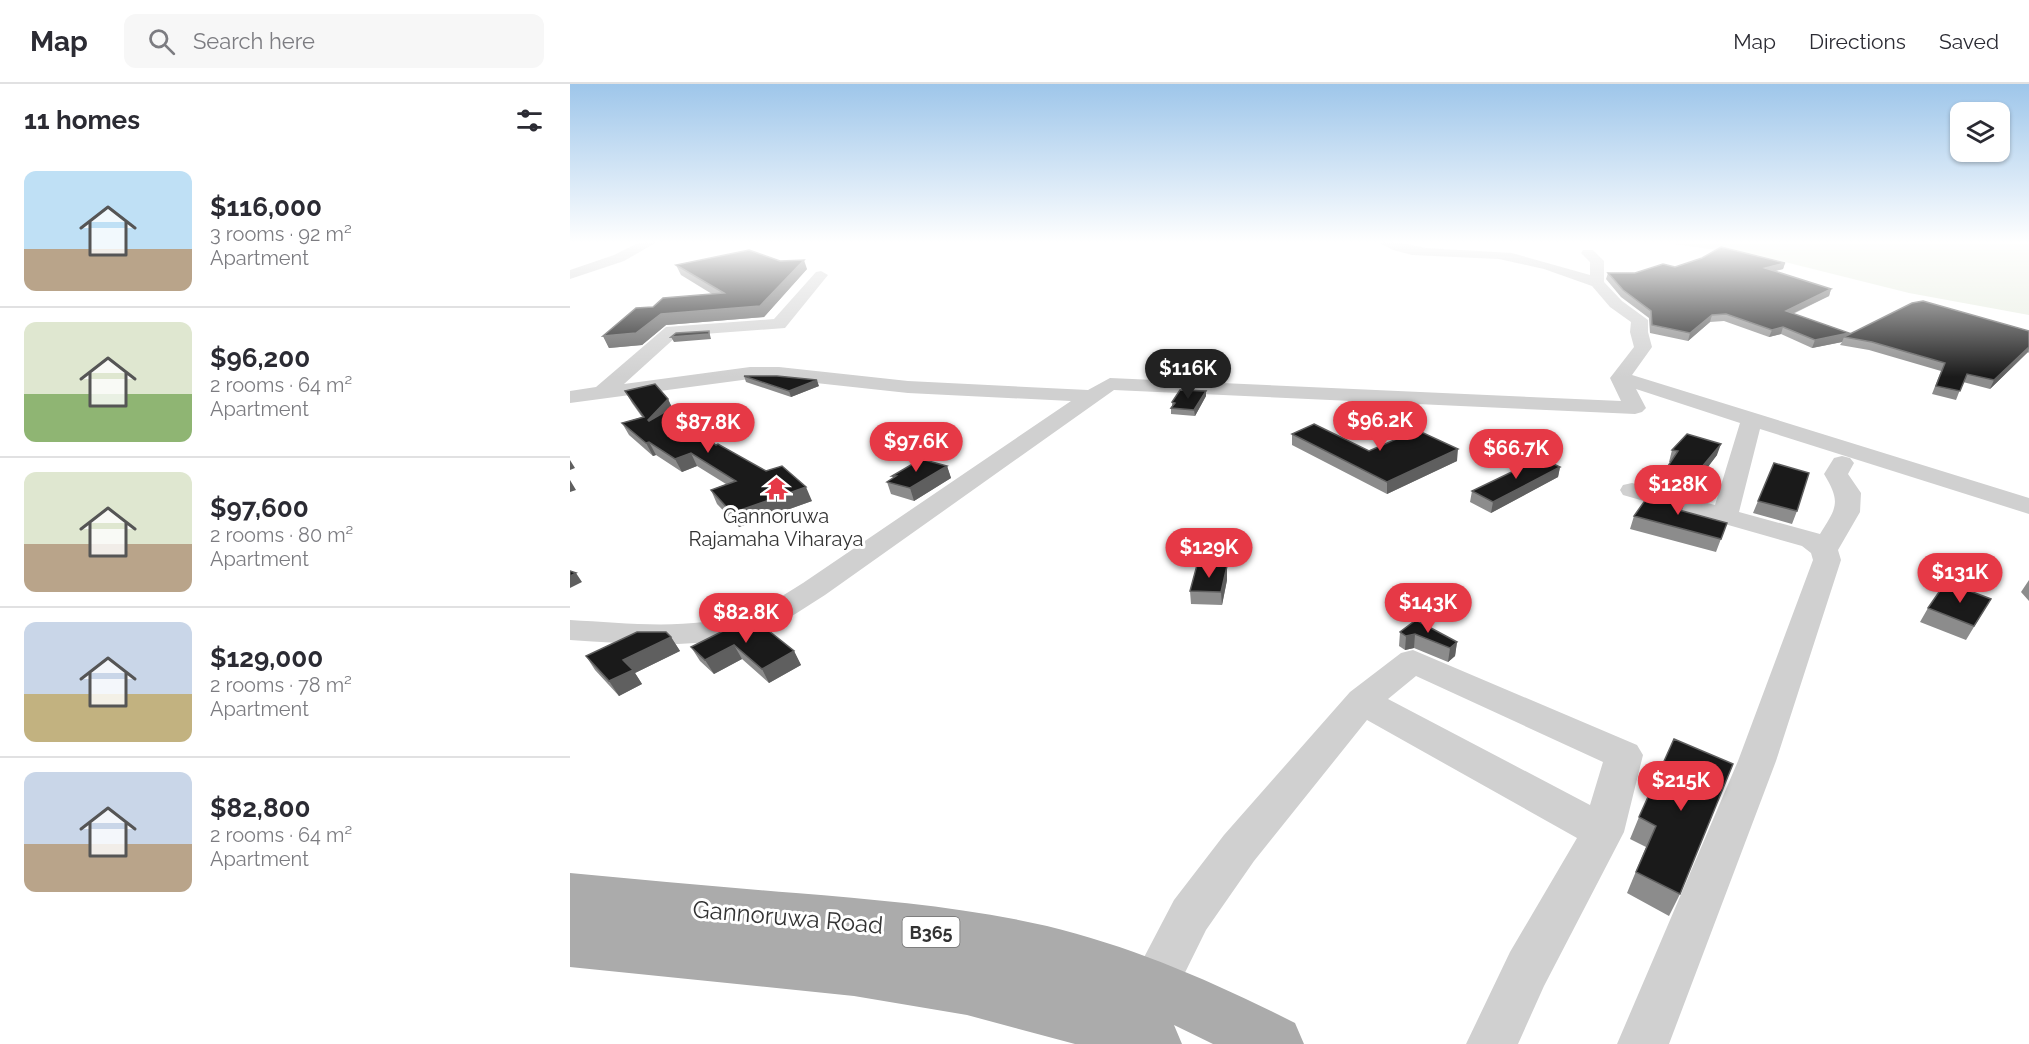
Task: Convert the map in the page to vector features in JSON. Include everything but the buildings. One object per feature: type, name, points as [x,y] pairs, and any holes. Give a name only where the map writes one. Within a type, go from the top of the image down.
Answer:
[{"type":"main road","name":"Gannoruwa Road","points":[[570,897],[805,941],[935,980],[1062,1011],[1136,1036],[1152,1044]]},
{"type":"main road","name":"Gannoruwa Road","points":[[570,941],[805,941],[893,927],[1013,945],[1084,963],[1153,986],[1225,1017],[1274,1044]]},
{"type":"street","points":[[604,391],[672,331],[779,324],[811,287]]},
{"type":"street","points":[[1600,287],[1616,304],[1640,320],[1639,332],[1643,347],[1620,378]]},
{"type":"street","points":[[570,397],[750,373],[779,373],[908,387],[1092,396]]},
{"type":"street","points":[[570,630],[673,635],[750,623],[788,605],[814,589],[1110,384],[1635,408],[1620,378]]},
{"type":"street","points":[[1620,378],[2029,506]]},
{"type":"street","points":[[1725,516],[1752,419]]},
{"type":"street","points":[[1824,549],[1847,512],[1848,494],[1836,474],[1842,463]]},
{"type":"street","points":[[1632,490],[1812,540],[1824,549],[1827,560],[1756,761],[1643,1044]]},
{"type":"street","points":[[1153,986],[1190,915],[1239,848],[1362,701],[1413,661],[1624,754],[1603,832],[1527,969],[1492,1044]]},
{"type":"street","points":[[1362,701],[1603,832]]},
{"type":"shaded area","points":[[1884,287],[2029,287],[2029,315]]},
{"type":"place","name":"Gannoruwa Rajamaha Viharaya","points":[[776,489]]}]
